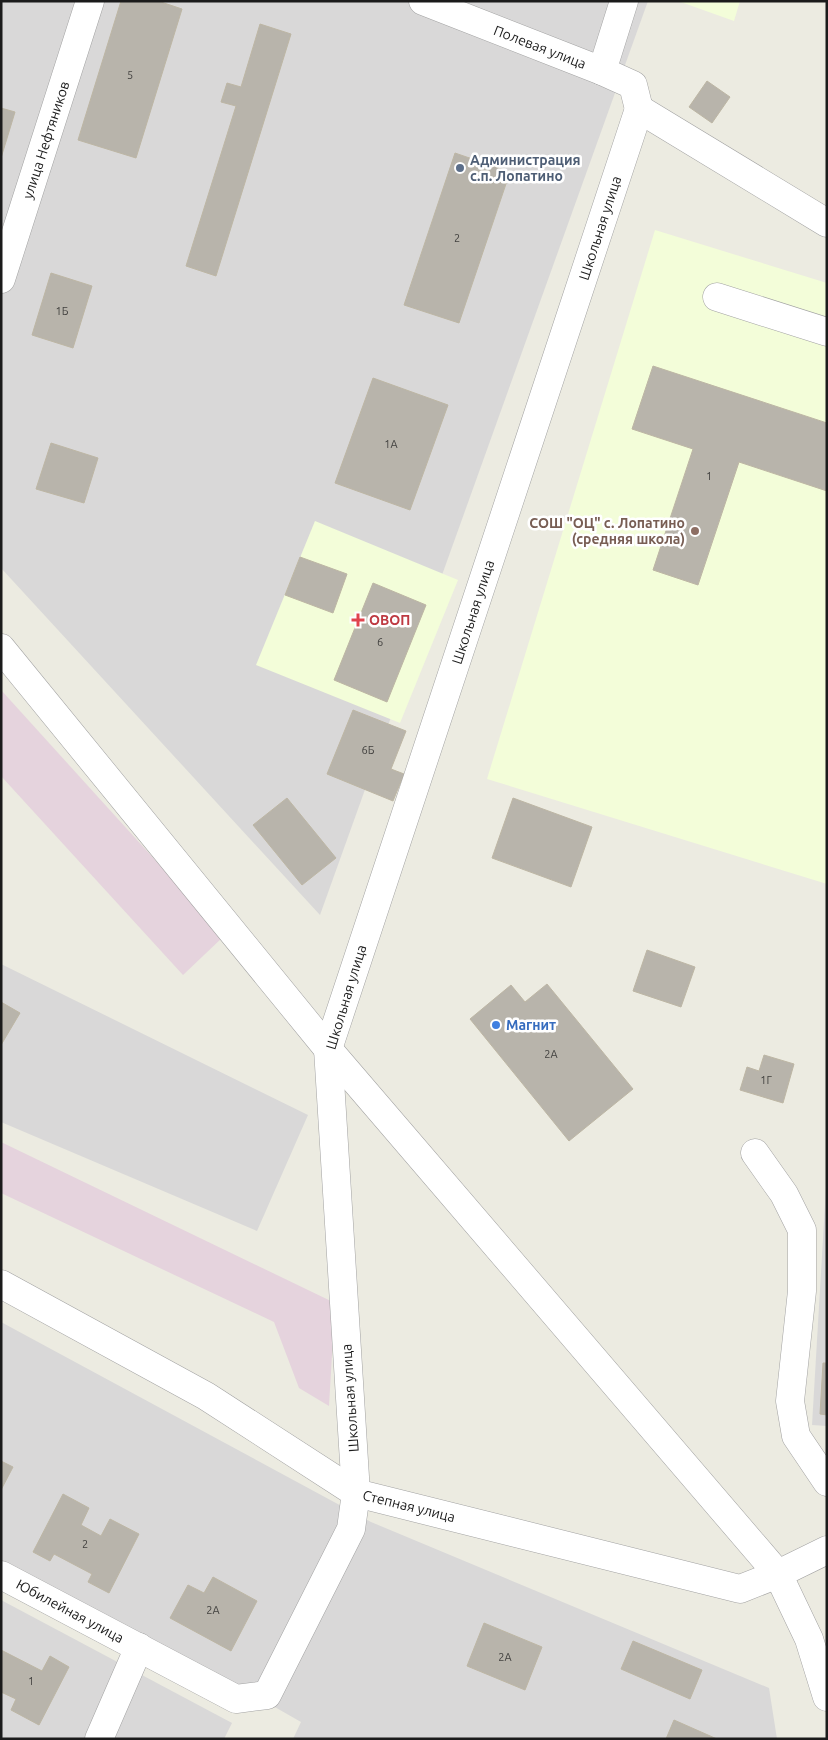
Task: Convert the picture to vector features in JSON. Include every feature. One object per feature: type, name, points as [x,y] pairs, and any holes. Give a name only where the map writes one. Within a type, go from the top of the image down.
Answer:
[{"type":"street","name":"улица Нефтяников","points":[[1,278],[90,1]]},
{"type":"street","name":"Полевая улица","points":[[423,1],[633,85],[640,109]]},
{"type":"street","points":[[602,71],[624,1]]},
{"type":"street","points":[[640,109],[827,223]]},
{"type":"street","name":"Школьная улица","points":[[138,1647],[236,1698],[267,1695],[351,1529],[356,1493],[328,1049],[640,109]]},
{"type":"street","points":[[717,297],[827,332]]},
{"type":"street","points":[[1,648],[328,1049],[778,1574],[809,1640],[827,1697]]},
{"type":"street","points":[[755,1153],[784,1194],[802,1230],[802,1291],[790,1401],[796,1436],[827,1482]]},
{"type":"street","name":"Степная улица","points":[[1,1284],[206,1396],[356,1493],[740,1589],[778,1574],[827,1550]]},
{"type":"street","name":"Юбилейная улица","points":[[1,1575],[138,1647]]},
{"type":"street","points":[[99,1739],[138,1647]]},
{"type":"shaded area","points":[[1,1],[648,1],[320,915],[1,568]]},
{"type":"shaded area","points":[[678,1],[740,1],[734,21]]},
{"type":"shaded area","name":"СОШ \"ОЦ\" с. Лопатино (средняя школа)","points":[[655,230],[827,283],[827,884],[487,779]]},
{"type":"shaded area","name":"ОВОП","points":[[315,521],[458,580],[400,723],[256,665]]},
{"type":"shaded area","points":[[1,690],[224,936],[183,975],[1,776]]},
{"type":"shaded area","points":[[1,964],[308,1115],[257,1231],[1,1122]]},
{"type":"shaded area","points":[[1,1142],[335,1303],[329,1406],[299,1388],[274,1322],[1,1193]]},
{"type":"shaded area","points":[[827,1171],[827,1426],[812,1425]]},
{"type":"shaded area","points":[[1,1322],[371,1522],[769,1688],[777,1739],[293,1739],[301,1722],[1,1561]]},
{"type":"shaded area","points":[[1,1600],[232,1723],[224,1739],[1,1739]]},
{"type":"building","points":[[121,1],[158,1],[182,9],[136,158],[78,140]]},
{"type":"building","points":[[260,24],[291,34],[216,276],[186,266],[236,106],[221,102],[227,83],[241,87]]},
{"type":"building","points":[[707,81],[730,97],[712,123],[689,107]]},
{"type":"building","points":[[1,108],[15,112],[1,158]]},
{"type":"building","points":[[455,153],[510,172],[459,323],[404,305]]},
{"type":"building","points":[[51,273],[92,286],[73,348],[32,335]]},
{"type":"building","points":[[653,366],[827,423],[827,491],[739,462],[698,585],[653,570],[693,449],[632,429]]},
{"type":"building","points":[[373,378],[448,405],[410,510],[335,483]]},
{"type":"building","points":[[51,443],[98,458],[84,503],[36,489]]},
{"type":"building","points":[[300,557],[347,574],[333,613],[285,595]]},
{"type":"building","points":[[373,583],[426,605],[387,702],[334,680]]},
{"type":"building","points":[[353,710],[406,731],[391,769],[404,774],[393,801],[327,774]]},
{"type":"building","points":[[287,798],[336,858],[302,885],[253,825]]},
{"type":"building","points":[[513,798],[592,827],[571,887],[492,858]]},
{"type":"building","points":[[647,950],[695,967],[681,1007],[633,991]]},
{"type":"building","points":[[547,984],[633,1089],[569,1141],[470,1019],[511,985],[525,1002]]},
{"type":"building","points":[[1,1002],[20,1013],[1,1045]]},
{"type":"building","points":[[764,1055],[794,1064],[783,1103],[740,1090],[747,1067],[759,1071]]},
{"type":"building","points":[[823,1363],[827,1363],[827,1415],[820,1414]]},
{"type":"building","points":[[1,1461],[13,1467],[1,1490]]},
{"type":"building","points":[[63,1494],[89,1508],[81,1525],[101,1536],[110,1519],[139,1534],[109,1593],[88,1582],[92,1574],[54,1554],[50,1561],[33,1552]]},
{"type":"building","points":[[213,1577],[257,1601],[231,1651],[170,1618],[188,1585],[204,1593]]},
{"type":"building","points":[[484,1623],[542,1647],[525,1690],[467,1666]]},
{"type":"building","points":[[633,1641],[702,1670],[690,1699],[621,1669]]},
{"type":"building","points":[[1,1650],[42,1671],[50,1656],[69,1667],[39,1725],[11,1710],[16,1699],[1,1692]]},
{"type":"building","points":[[674,1720],[717,1739],[666,1739]]},
{"type":"place","name":"Администрация с.п. Лопатино","points":[[460,168]]},
{"type":"place","name":"СОШ \"ОЦ\" с. Лопатино (средняя школа)","points":[[695,531]]},
{"type":"place","name":"ОВОП","points":[[358,620]]},
{"type":"place","name":"Магнит","points":[[496,1025]]}]
